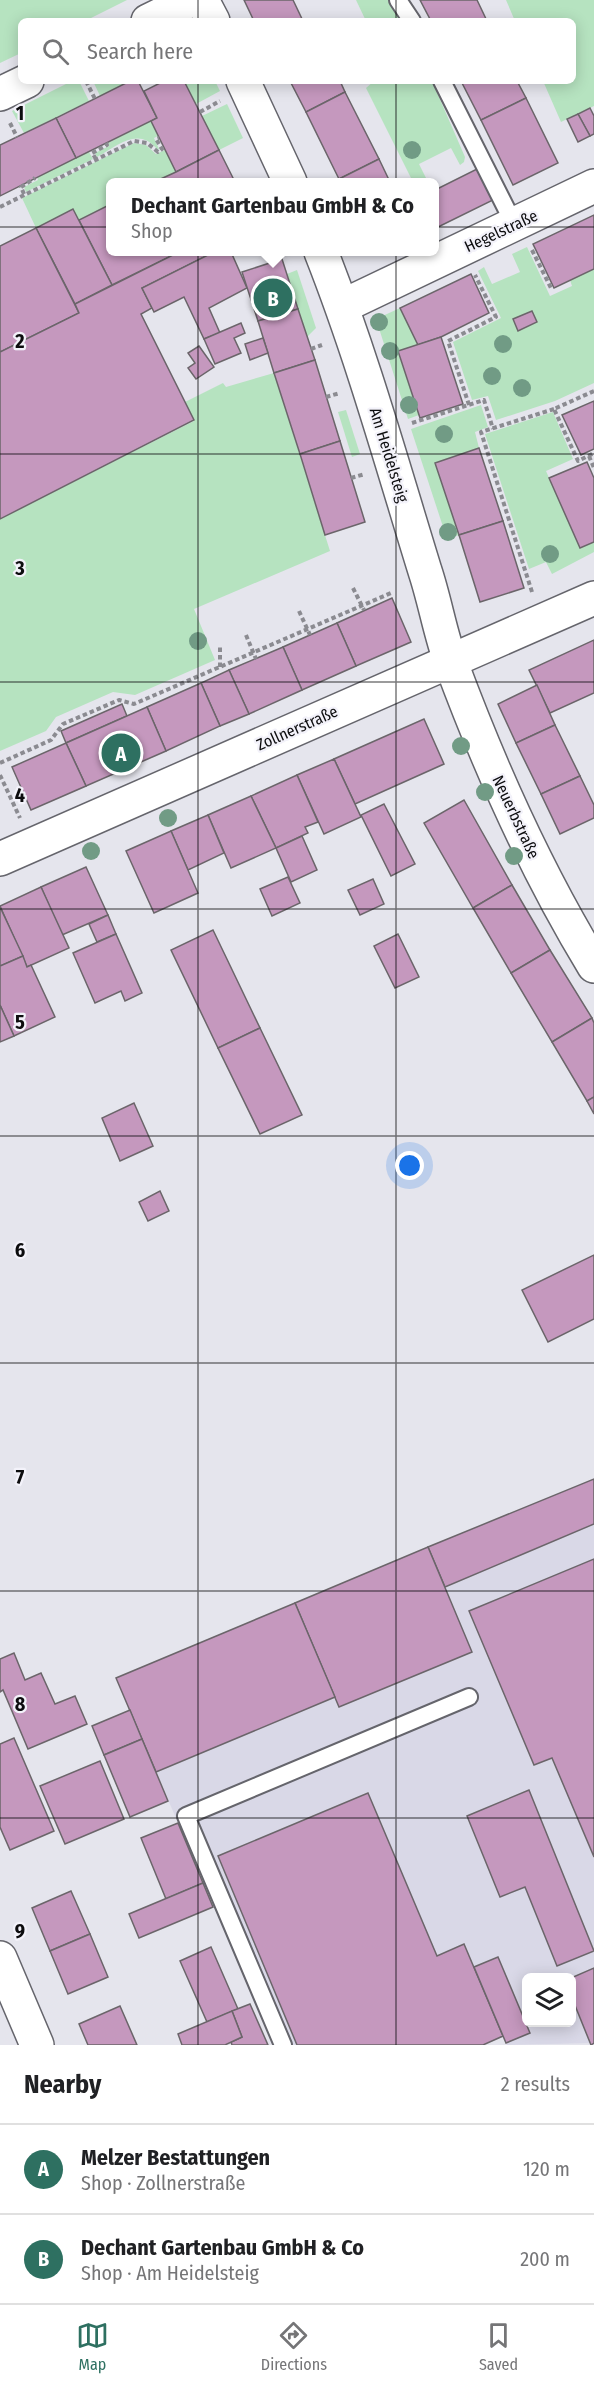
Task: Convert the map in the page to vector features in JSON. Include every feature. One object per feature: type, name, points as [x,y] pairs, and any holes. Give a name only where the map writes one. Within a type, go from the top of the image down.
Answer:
[{"type":"street","points":[[154,18],[191,0]]},
{"type":"street","points":[[202,0],[211,18]]},
{"type":"street","points":[[0,94],[21,84]]},
{"type":"street","points":[[244,84],[288,178]]},
{"type":"street","name":"Hegelstraße","points":[[343,306],[594,186]]},
{"type":"street","name":"Am Heidelsteig","points":[[323,256],[343,306],[450,661]]},
{"type":"street","name":"Zollnerstraße","points":[[0,859],[594,598]]},
{"type":"street","name":"Neuerbstraße","points":[[450,661],[505,798],[547,882],[594,966]]},
{"type":"street","points":[[0,1958],[37,2045]]},
{"type":"lane","points":[[398,0],[410,18]]},
{"type":"lane","points":[[444,84],[516,223]]},
{"type":"lane","points":[[283,2045],[186,1815],[470,1697]]},
{"type":"path","points":[[87,84],[94,99]]},
{"type":"path","points":[[11,126],[17,137]]},
{"type":"path","points":[[0,207],[137,140],[147,142],[158,152],[162,149],[156,139],[159,138]]},
{"type":"path","points":[[96,159],[92,153],[107,145],[106,143]]},
{"type":"path","points":[[24,194],[21,188],[36,178]]},
{"type":"path","points":[[516,223],[552,290]]},
{"type":"path","points":[[462,249],[496,317],[448,341],[469,405]]},
{"type":"path","points":[[542,621],[481,432],[554,409],[594,391]]},
{"type":"path","points":[[382,433],[483,400],[493,429]]},
{"type":"path","points":[[554,409],[578,461],[594,453]]},
{"type":"path","points":[[589,456],[594,468]]},
{"type":"path","points":[[353,588],[364,610]]},
{"type":"path","points":[[0,763],[51,740],[63,724],[118,700],[134,704],[391,592]]},
{"type":"path","points":[[299,611],[310,635]]},
{"type":"path","points":[[246,635],[256,659]]},
{"type":"path","points":[[220,646],[220,666]]},
{"type":"path","points":[[212,670],[215,677]]},
{"type":"path","points":[[174,687],[177,694]]},
{"type":"path","points":[[37,747],[40,754]]},
{"type":"path","points":[[0,775],[32,845]]},
{"type":"shaded area","points":[[594,1479],[594,2043],[507,2045],[503,2037],[483,2045],[273,2045],[116,1678]]},
{"type":"green space","points":[[0,0],[127,0],[91,18],[18,18],[18,54],[0,63]]},
{"type":"green space","points":[[356,0],[390,0],[404,18],[365,18]]},
{"type":"green space","points":[[506,0],[594,0],[594,106],[561,122],[544,84],[576,84],[576,18],[514,18]]},
{"type":"green space","points":[[66,84],[80,84],[89,101],[24,133],[12,111]]},
{"type":"green space","points":[[94,84],[124,84],[100,96]]},
{"type":"green space","points":[[186,84],[216,84],[220,91],[196,104]]},
{"type":"green space","points":[[371,84],[433,84],[465,157],[464,162],[460,165],[451,148],[419,164],[426,178],[411,178],[366,88]]},
{"type":"green space","points":[[227,104],[243,138],[219,150],[202,116]]},
{"type":"green space","points":[[151,121],[158,136],[154,138],[158,150],[143,139],[136,139],[121,143],[97,157],[95,153],[109,146],[108,143]]},
{"type":"green space","points":[[134,143],[146,145],[156,154],[165,150],[176,172],[163,178],[106,178],[106,206],[79,220],[73,209],[36,228],[22,198]]},
{"type":"green space","points":[[89,152],[93,159],[26,192],[24,187],[38,180],[37,177]]},
{"type":"green space","points":[[527,247],[550,296],[572,286],[570,280],[594,269],[594,383],[555,401],[496,420],[488,396],[472,400],[453,342],[501,318],[478,271],[484,267],[492,284],[520,272],[512,254]]},
{"type":"green space","points":[[297,270],[316,328],[307,337],[287,274]]},
{"type":"green space","points":[[400,308],[418,345],[398,352],[419,415],[408,419],[376,319]]},
{"type":"green space","points":[[274,373],[330,551],[194,609],[215,660],[135,695],[113,692],[56,717],[46,731],[0,751],[0,519],[194,421],[185,402],[223,383],[226,387]]},
{"type":"green space","points":[[481,405],[488,427],[475,432],[479,448],[436,463],[459,535],[447,539],[411,429]]},
{"type":"green space","points":[[346,410],[360,454],[352,457],[338,412]]},
{"type":"green space","points":[[553,412],[573,459],[546,471],[580,548],[594,542],[594,552],[552,574],[546,562],[529,569],[485,434]]},
{"type":"building","points":[[244,0],[293,0],[302,18],[253,18]]},
{"type":"building","points":[[420,0],[477,0],[486,18],[429,18]]},
{"type":"building","points":[[124,84],[140,84],[157,118],[76,158],[56,118]]},
{"type":"building","points":[[158,84],[186,84],[219,150],[176,172],[151,121],[157,118],[144,91]]},
{"type":"building","points":[[292,84],[341,84],[345,92],[306,112]]},
{"type":"building","points":[[463,84],[519,84],[526,98],[481,120]]},
{"type":"building","points":[[345,92],[379,159],[339,178],[306,112]]},
{"type":"building","points":[[526,98],[558,163],[513,185],[481,120]]},
{"type":"building","points":[[590,108],[594,116],[594,134],[590,136],[578,114]]},
{"type":"building","points":[[578,114],[590,136],[578,142],[567,119]]},
{"type":"building","points":[[56,118],[76,158],[0,196],[0,145]]},
{"type":"building","points":[[219,150],[233,178],[163,178]]},
{"type":"building","points":[[379,159],[388,178],[341,178]]},
{"type":"building","points":[[477,169],[493,200],[439,227],[439,188]]},
{"type":"building","points":[[106,206],[106,256],[171,256],[112,285],[79,220]]},
{"type":"building","points":[[73,209],[112,285],[75,304],[36,228]]},
{"type":"building","points":[[594,215],[594,269],[554,288],[533,244]]},
{"type":"building","points":[[36,228],[79,313],[0,352],[0,246]]},
{"type":"building","points":[[171,256],[206,256],[142,288],[152,308],[141,314],[194,420],[0,519],[0,352],[79,313],[75,304]]},
{"type":"building","points":[[206,256],[233,256],[247,288],[209,308],[220,333],[204,339],[184,297],[154,312],[142,288]]},
{"type":"building","points":[[282,259],[298,309],[258,321],[242,272]]},
{"type":"building","points":[[471,274],[489,313],[441,337],[418,345],[400,308]]},
{"type":"building","points":[[298,309],[315,360],[274,373],[258,321]]},
{"type":"building","points":[[532,311],[537,322],[518,331],[513,319]]},
{"type":"building","points":[[241,323],[245,333],[234,338],[241,353],[215,364],[204,339]]},
{"type":"building","points":[[441,337],[463,404],[420,418],[398,351]]},
{"type":"building","points":[[263,338],[268,353],[250,360],[245,344]]},
{"type":"building","points":[[199,346],[214,367],[196,379],[188,368],[195,363],[188,353]]},
{"type":"building","points":[[315,360],[340,441],[300,454],[274,373]]},
{"type":"building","points":[[594,401],[594,449],[581,455],[562,415]]},
{"type":"building","points":[[340,441],[365,522],[325,535],[300,454]]},
{"type":"building","points":[[479,448],[503,521],[459,535],[435,463]]},
{"type":"building","points":[[587,462],[594,478],[594,542],[580,548],[549,478]]},
{"type":"building","points":[[503,521],[524,588],[480,602],[459,535]]},
{"type":"building","points":[[392,598],[411,642],[356,666],[337,623]]},
{"type":"building","points":[[337,623],[356,666],[302,690],[283,647]]},
{"type":"building","points":[[594,640],[594,693],[550,713],[529,670]]},
{"type":"building","points":[[283,647],[302,690],[249,714],[229,670]]},
{"type":"building","points":[[229,670],[249,714],[220,726],[201,683]]},
{"type":"building","points":[[201,683],[220,726],[166,751],[147,707]]},
{"type":"building","points":[[537,685],[555,725],[516,743],[498,704]]},
{"type":"building","points":[[122,704],[127,716],[66,743],[61,731]]},
{"type":"building","points":[[147,707],[166,751],[86,786],[66,743]]},
{"type":"building","points":[[424,719],[444,764],[355,804],[334,759]]},
{"type":"building","points":[[555,725],[580,776],[541,794],[516,743]]},
{"type":"building","points":[[66,743],[86,786],[31,810],[12,767]]},
{"type":"building","points":[[334,759],[361,817],[324,834],[297,775]]},
{"type":"building","points":[[297,775],[318,822],[305,827],[308,833],[276,848],[251,796]]},
{"type":"building","points":[[580,776],[594,805],[594,818],[560,834],[541,794]]},
{"type":"building","points":[[251,796],[276,848],[231,868],[208,815]]},
{"type":"building","points":[[464,800],[512,885],[473,908],[424,823]]},
{"type":"building","points":[[384,804],[415,864],[391,876],[361,815]]},
{"type":"building","points":[[208,815],[224,853],[188,870],[171,831]]},
{"type":"building","points":[[171,831],[198,893],[154,913],[126,851]]},
{"type":"building","points":[[302,836],[317,870],[291,882],[276,848]]},
{"type":"building","points":[[86,867],[108,915],[62,935],[41,887]]},
{"type":"building","points":[[288,877],[300,903],[272,916],[260,889]]},
{"type":"building","points":[[373,879],[384,904],[360,915],[348,890]]},
{"type":"building","points":[[512,885],[550,950],[511,973],[473,908]]},
{"type":"building","points":[[41,887],[69,948],[27,967],[0,906]]},
{"type":"building","points":[[0,907],[23,956],[0,966]]},
{"type":"building","points":[[108,915],[116,934],[97,942],[89,924]]},
{"type":"building","points":[[213,930],[260,1028],[218,1048],[171,950]]},
{"type":"building","points":[[116,934],[142,993],[125,1001],[121,991],[95,1003],[73,953]]},
{"type":"building","points":[[398,934],[419,977],[395,988],[374,946]]},
{"type":"building","points":[[550,950],[592,1018],[552,1042],[511,973]]},
{"type":"building","points":[[23,956],[27,967],[31,965],[55,1017],[14,1036],[0,1005],[0,966]]},
{"type":"building","points":[[0,1005],[14,1036],[0,1042]]},
{"type":"building","points":[[592,1018],[594,1023],[594,1097],[587,1101],[552,1042]]},
{"type":"building","points":[[260,1028],[302,1115],[260,1134],[218,1048]]},
{"type":"building","points":[[594,1097],[594,1114],[587,1101]]},
{"type":"building","points":[[134,1103],[153,1146],[120,1161],[102,1118]]},
{"type":"building","points":[[160,1191],[169,1211],[148,1221],[139,1202]]},
{"type":"building","points":[[594,1255],[594,1319],[548,1342],[522,1290]]},
{"type":"building","points":[[594,1479],[594,1524],[445,1587],[428,1547]]},
{"type":"building","points":[[428,1547],[472,1652],[339,1707],[295,1603]]},
{"type":"building","points":[[594,1559],[594,1857],[552,1758],[534,1765],[469,1611]]},
{"type":"building","points":[[295,1603],[335,1697],[156,1772],[116,1678]]},
{"type":"building","points":[[14,1653],[25,1680],[41,1673],[55,1704],[75,1696],[87,1724],[28,1749],[3,1690],[0,1692],[0,1659]]},
{"type":"building","points":[[130,1710],[142,1739],[104,1755],[92,1726]]},
{"type":"building","points":[[14,1738],[54,1831],[10,1850],[0,1827],[0,1744]]},
{"type":"building","points":[[142,1739],[168,1801],[130,1817],[104,1755]]},
{"type":"building","points":[[100,1761],[124,1819],[65,1844],[40,1786]]},
{"type":"building","points":[[529,1790],[594,1951],[557,1966],[525,1887],[500,1897],[467,1816]]},
{"type":"building","points":[[368,1793],[437,1956],[464,1944],[503,2036],[483,2045],[297,2045],[218,1856]]},
{"type":"building","points":[[178,1823],[203,1883],[166,1899],[141,1838]]},
{"type":"building","points":[[203,1883],[213,1907],[139,1938],[129,1914]]},
{"type":"building","points":[[71,1891],[90,1934],[50,1951],[32,1908]]},
{"type":"building","points":[[90,1934],[108,1977],[68,1994],[50,1951]]},
{"type":"building","points":[[211,1947],[238,2009],[207,2022],[180,1961]]},
{"type":"building","points":[[498,1957],[522,2014],[522,2027],[527,2027],[530,2033],[506,2043],[474,1967]]},
{"type":"building","points":[[594,1968],[594,2043],[591,2045],[576,2008],[576,1976]]},
{"type":"building","points":[[250,2004],[268,2045],[232,2045],[231,2042],[242,2037],[232,2011]]},
{"type":"building","points":[[120,2006],[137,2045],[88,2045],[79,2024]]},
{"type":"building","points":[[232,2011],[242,2037],[225,2045],[182,2045],[178,2034]]},
{"type":"place","name":"Dechant Gartenbau GmbH & Co","points":[[273,298]]},
{"type":"place","name":"Melzer Bestattungen","points":[[121,753]]}]
